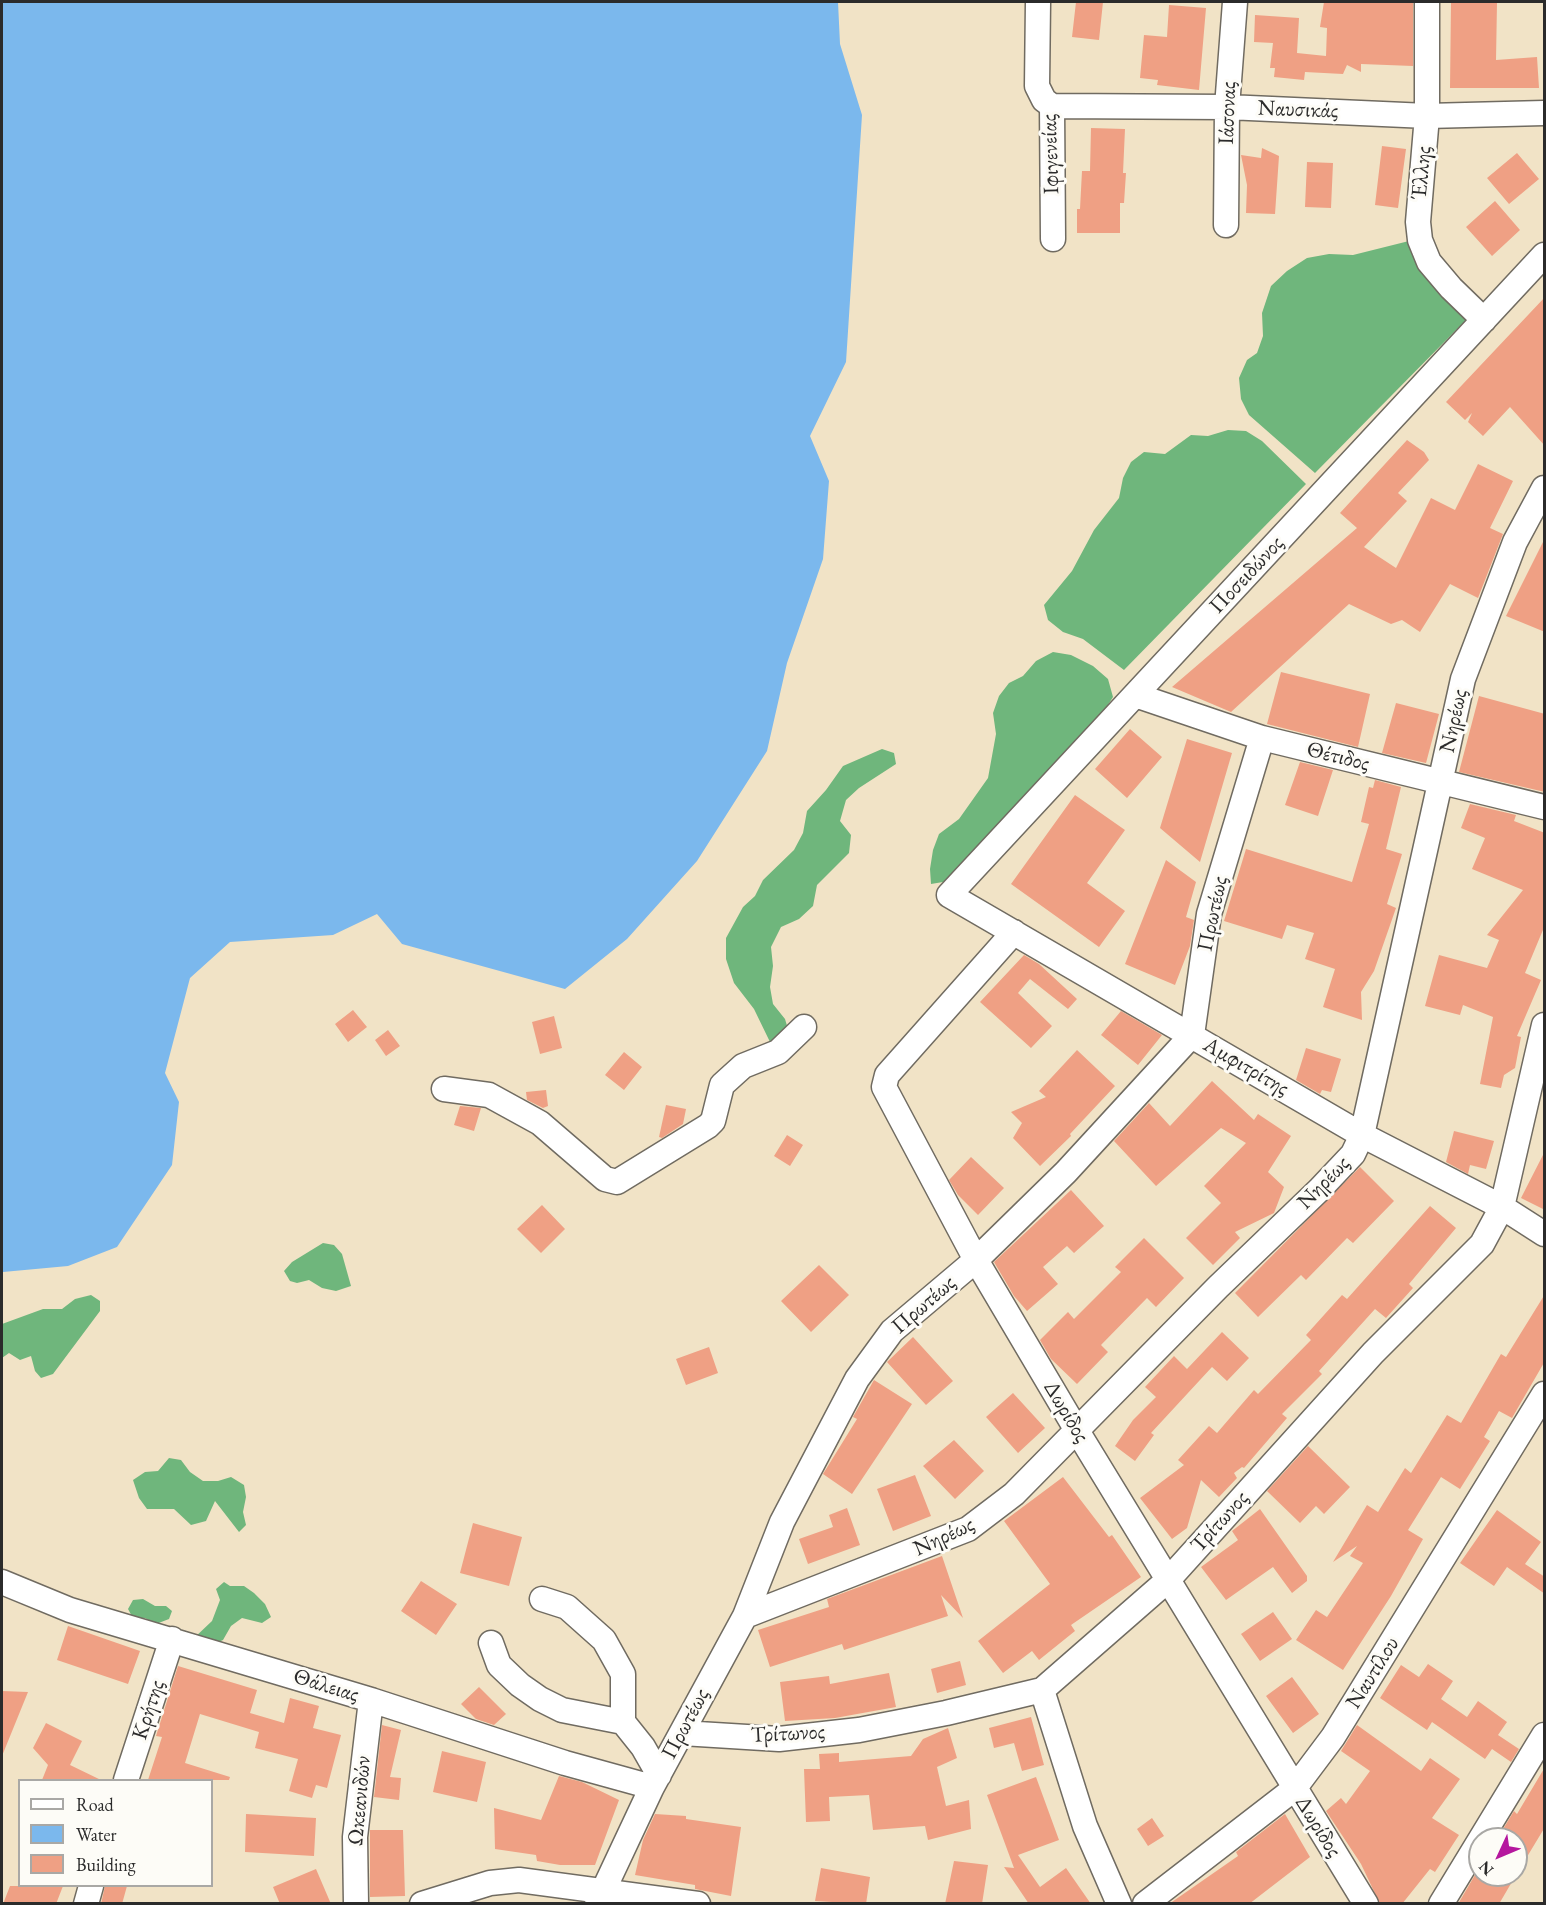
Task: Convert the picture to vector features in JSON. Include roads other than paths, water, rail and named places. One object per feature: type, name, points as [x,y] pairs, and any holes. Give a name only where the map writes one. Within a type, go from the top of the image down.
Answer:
[{"type":"street","name":"Ιφιγενείας","points":[[1038,2],[1037,86],[1044,100],[1052,106],[1053,239]]},
{"type":"street","name":"Ιάσονας","points":[[1226,225],[1227,107],[1235,2]]},
{"type":"street","name":"Έλλης","points":[[1426,2],[1427,116],[1418,222],[1420,240],[1429,262],[1451,288],[1484,320]]},
{"type":"street","name":"Ναυσικάς","points":[[1052,106],[1227,107],[1427,116],[1545,113]]},
{"type":"street","name":"Ποσειδώνος","points":[[949,896],[1484,320],[1544,259]]},
{"type":"street","name":"Νηρέως","points":[[745,1616],[969,1529],[1014,1494],[1076,1429],[1353,1154],[1362,1135],[1463,679],[1515,542],[1545,488]]},
{"type":"street","name":"Θέτιδος","points":[[1135,695],[1262,738],[1545,807]]},
{"type":"street","name":"Πρωτέως","points":[[601,1897],[655,1781],[745,1616],[782,1522],[857,1379],[892,1331],[976,1260],[1066,1172],[1192,1035],[1209,914],[1262,738]]},
{"type":"street","name":"Αμφιτρίτης","points":[[949,896],[1362,1135],[1502,1207],[1545,1234]]},
{"type":"street","name":"Δωρίδος","points":[[1014,932],[887,1075],[884,1082],[885,1090],[976,1260],[1294,1789],[1366,1904]]},
{"type":"street","name":"Τρίτωνος","points":[[682,1733],[779,1739],[859,1730],[946,1713],[1042,1690],[1168,1580],[1373,1353],[1479,1247],[1502,1207],[1545,1025]]},
{"type":"street","points":[[444,1089],[489,1095],[540,1123],[605,1179],[617,1182],[708,1126],[713,1121],[723,1085],[743,1066],[778,1052],[804,1027]]},
{"type":"street","name":"Ναυτίλου","points":[[1145,1904],[1294,1789],[1340,1727],[1545,1394]]},
{"type":"street","name":"Θάλειας","points":[[2,1582],[70,1610],[371,1700],[564,1763],[655,1781]]},
{"type":"street","points":[[542,1599],[567,1607],[604,1640],[623,1674],[623,1722],[643,1748],[655,1781]]},
{"type":"street","name":"Κρήτης","points":[[126,1779],[172,1639]]},
{"type":"street","points":[[491,1643],[499,1665],[520,1685],[540,1699],[562,1710],[623,1722]]},
{"type":"street","points":[[1042,1690],[1085,1826],[1119,1904]]},
{"type":"street","name":"Ωκεανιδών","points":[[356,1904],[355,1837],[371,1700]]},
{"type":"street","points":[[1441,1904],[1545,1735]]},
{"type":"street","points":[[422,1904],[490,1883],[519,1880],[601,1897],[698,1904]]},
{"type":"street","points":[[86,1904],[92,1887]]},
{"type":"water","points":[[2,2],[838,2],[840,44],[862,115],[846,362],[810,436],[829,481],[823,559],[787,663],[767,751],[697,861],[627,939],[565,989],[402,944],[377,914],[333,935],[230,942],[190,978],[165,1073],[179,1102],[172,1165],[117,1247],[68,1266],[3,1272]]}]
